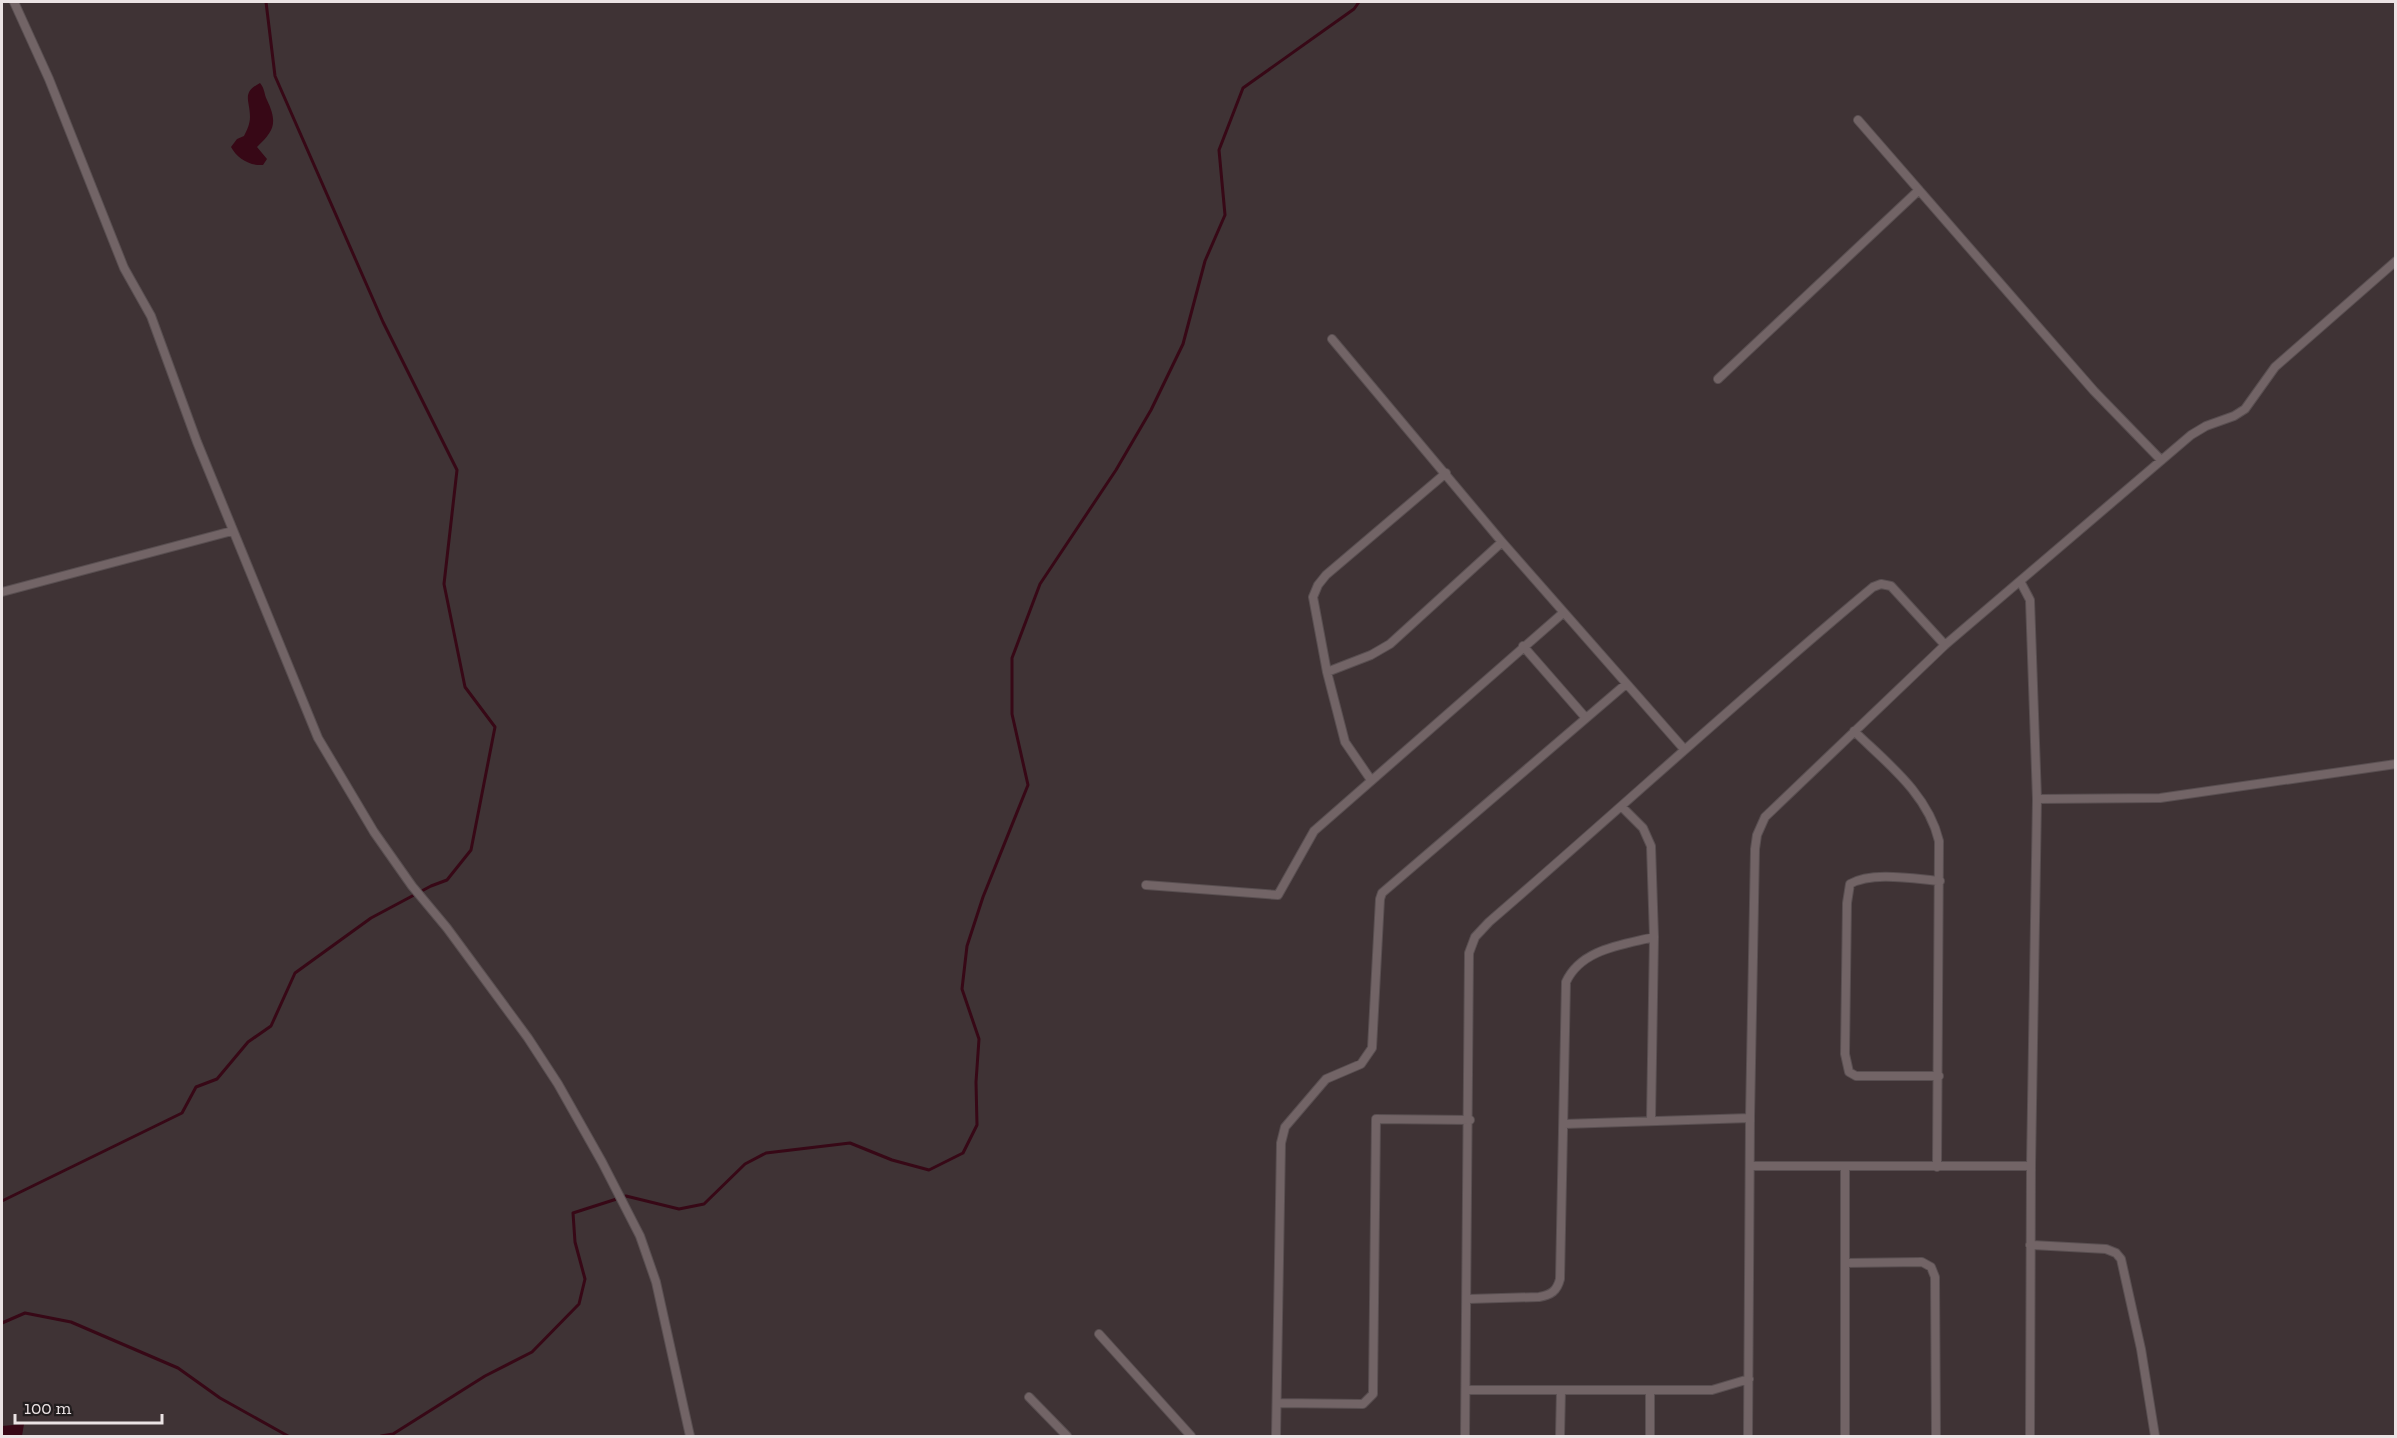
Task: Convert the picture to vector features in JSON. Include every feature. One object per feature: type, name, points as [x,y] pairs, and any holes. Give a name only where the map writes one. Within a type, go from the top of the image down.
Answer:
[{"type":"street","points":[[14,2],[49,79],[124,268],[151,316],[232,531],[318,738],[375,832],[422,901],[447,928],[512,1014],[558,1084],[640,1236],[656,1282],[690,1437]]},
{"type":"street","points":[[1858,120],[2094,391],[2161,460]]},
{"type":"street","points":[[1718,380],[1919,190]]},
{"type":"street","points":[[1748,1437],[1750,1118],[1757,835],[1765,817],[1945,645],[2161,460],[2191,435],[2245,409],[2275,367],[2396,261]]},
{"type":"street","points":[[1332,339],[1563,613],[1684,749]]},
{"type":"street","points":[[1371,780],[1345,742],[1327,672],[1313,597],[1317,585],[1326,575],[1446,473]]},
{"type":"street","points":[[2,592],[232,531]]},
{"type":"street","points":[[1327,672],[1371,655],[1390,644],[1503,542]]},
{"type":"street","points":[[2020,581],[2030,600],[2037,799],[2030,1245],[2030,1437]]},
{"type":"street","points":[[1465,1437],[1470,953],[1475,937],[1489,922],[1622,807],[1785,660],[1876,585],[1891,586],[1945,645]]},
{"type":"street","points":[[1146,885],[1278,895],[1314,831],[1563,613]]},
{"type":"street","points":[[1523,646],[1585,717]]},
{"type":"street","points":[[1276,1437],[1283,1135],[1285,1127],[1326,1079],[1360,1064],[1372,1048],[1382,893],[1626,684]]},
{"type":"street","points":[[1854,730],[1914,791],[1930,813],[1940,841],[1937,1167]]},
{"type":"street","points":[[2037,799],[2160,798],[2396,764]]},
{"type":"street","points":[[1622,807],[1643,828],[1650,840],[1654,937],[1651,1120]]},
{"type":"street","points":[[1939,1076],[1856,1076],[1849,1072],[1845,1054],[1847,903],[1850,884],[1858,879],[1872,877],[1940,881]]},
{"type":"street","points":[[1468,1299],[1539,1297],[1549,1295],[1558,1286],[1566,982],[1571,972],[1600,950],[1654,937]]},
{"type":"street","points":[[1564,1124],[1750,1118]]},
{"type":"street","points":[[1277,1403],[1363,1404],[1373,1394],[1376,1119],[1470,1120]]},
{"type":"street","points":[[1750,1166],[2031,1166]]},
{"type":"street","points":[[1845,1167],[1845,1437]]},
{"type":"street","points":[[2030,1245],[2106,1249],[2121,1258],[2141,1349],[2155,1437]]},
{"type":"street","points":[[1845,1263],[1922,1262],[1927,1263],[1933,1271],[1936,1437]]},
{"type":"street","points":[[1099,1334],[1191,1437]]},
{"type":"street","points":[[1466,1390],[1712,1390],[1726,1388],[1749,1379]]},
{"type":"street","points":[[1560,1437],[1561,1390]]},
{"type":"street","points":[[1650,1390],[1650,1437]]},
{"type":"street","points":[[1029,1397],[1067,1437]]},
{"type":"shaded area","points":[[260,83],[273,121],[271,131],[257,147],[267,159],[263,165],[244,160],[231,147],[237,139],[244,136],[249,125],[248,94]]},
{"type":"shaded area","points":[[24,1424],[22,1436],[2,1436],[2,1426]]},
{"type":"waterway","points":[[2,1201],[182,1113],[196,1087],[217,1079],[248,1042],[271,1026],[295,973],[371,918],[447,880],[471,850],[495,727],[465,687],[444,584],[457,470],[383,322],[275,76],[266,2]]},
{"type":"waterway","points":[[381,1436],[393,1434],[485,1376],[532,1352],[579,1304],[585,1279],[575,1242],[573,1213],[626,1196],[679,1209],[704,1204],[745,1164],[766,1153],[850,1143],[892,1160],[929,1170],[963,1153],[977,1125],[976,1082],[979,1039],[962,989],[967,946],[983,897],[1028,785],[1012,714],[1012,658],[1040,584],[1116,470],[1151,410],[1183,344],[1205,261],[1225,215],[1219,150],[1243,88],[1354,9],[1359,2]]},
{"type":"waterway","points":[[2,1323],[25,1313],[71,1322],[178,1368],[220,1398],[288,1436]]}]
